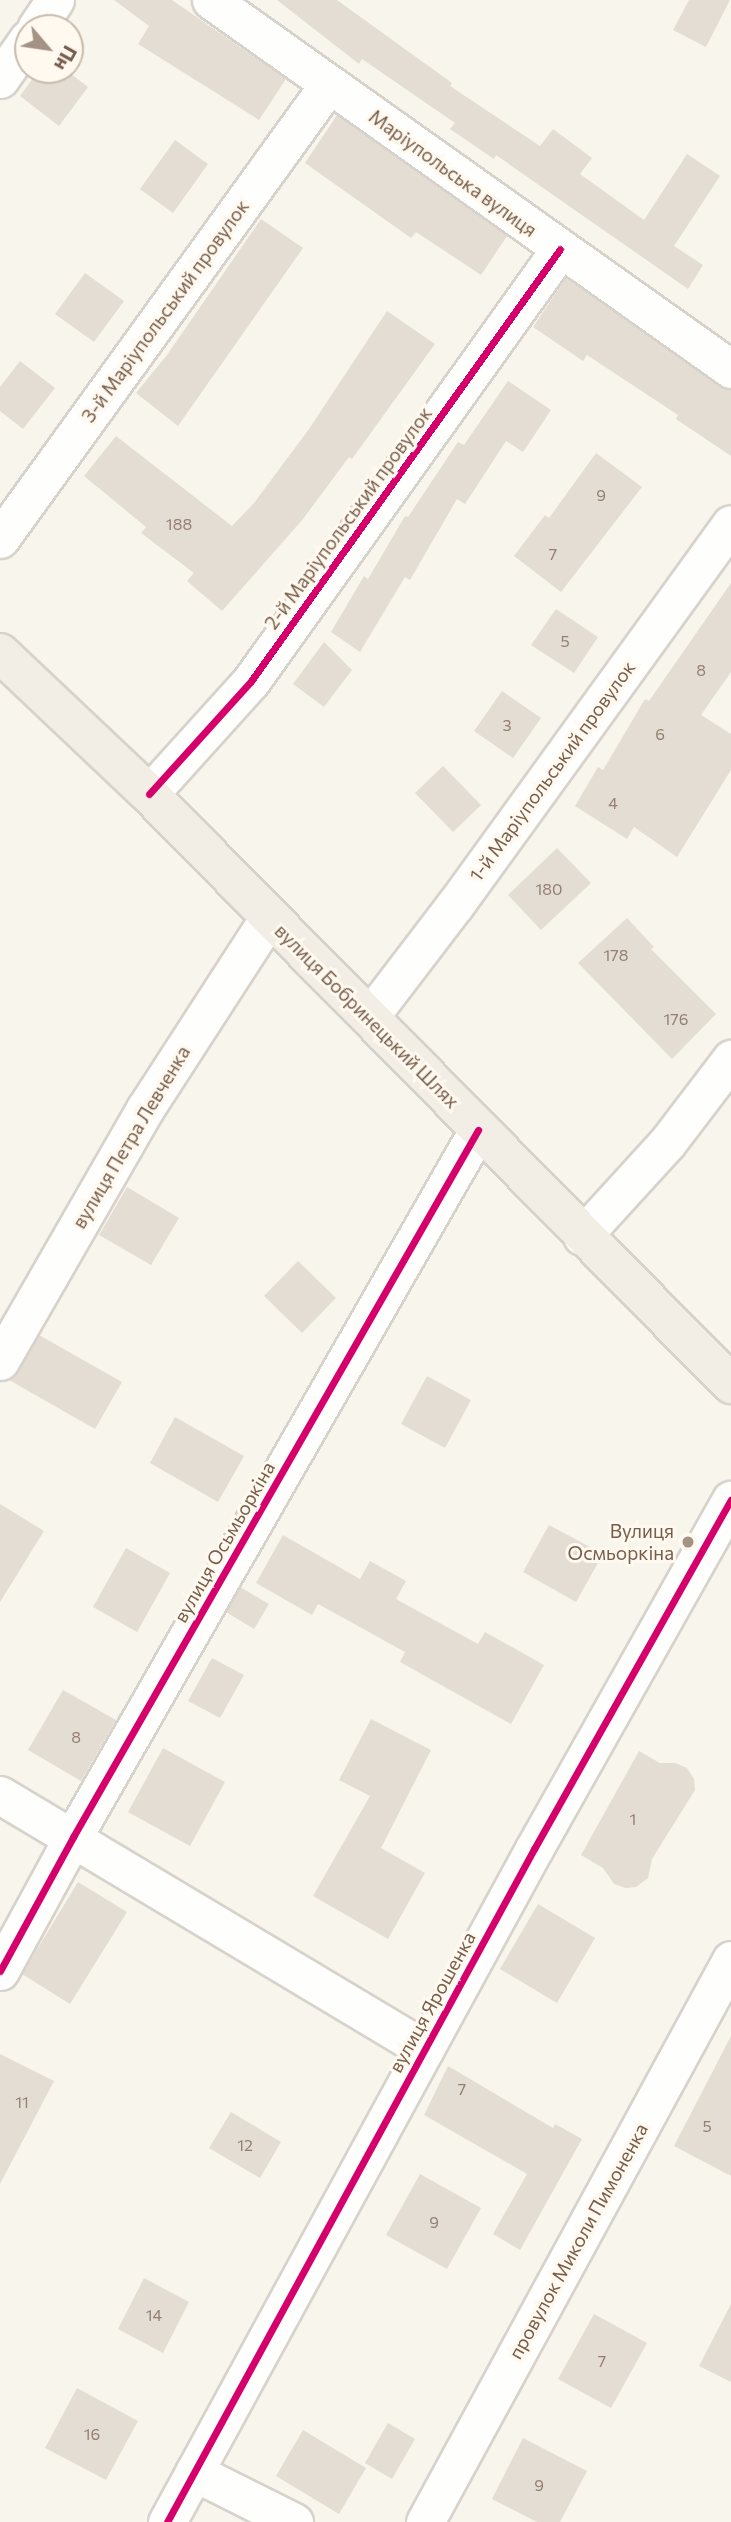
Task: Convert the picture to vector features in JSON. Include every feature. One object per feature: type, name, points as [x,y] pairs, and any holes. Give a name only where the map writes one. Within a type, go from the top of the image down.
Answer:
[{"type":"main road","name":"вулиця Бобринецький Шлях","points":[[4,665],[149,794],[370,1016],[582,1236],[731,1384]]},
{"type":"street","name":"Маріупольська вулиця","points":[[211,0],[731,369]]},
{"type":"street","points":[[0,79],[14,59]]},
{"type":"street","name":"3-й Маріупольський провулок","points":[[0,539],[329,84]]},
{"type":"street","name":"2-й Маріупольський провулок","points":[[149,794],[251,681],[560,249]]},
{"type":"street","name":"1-й Маріупольський провулок","points":[[370,1016],[455,905],[731,524]]},
{"type":"street","name":"вулиця Петра Левченка","points":[[0,1361],[145,1109],[269,917]]},
{"type":"street","points":[[582,1236],[667,1143],[731,1059]]},
{"type":"street","name":"вулиця Осьмьоркіна","points":[[0,1971],[73,1837],[478,1130]]},
{"type":"street","name":"вулиця Ярошенка","points":[[167,2522],[425,2049],[731,1500]]},
{"type":"street","points":[[0,1795],[425,2049]]},
{"type":"street","name":"провулок Миколи Пимоненка","points":[[425,2522],[731,1961]]},
{"type":"street","points":[[194,2472],[294,2522]]},
{"type":"building","points":[[114,0],[172,0],[286,79],[259,120],[138,44],[149,26]]},
{"type":"building","points":[[277,0],[337,0],[452,83],[450,86],[540,146],[553,129],[592,158],[580,174],[644,220],[687,154],[720,176],[674,246],[703,265],[688,289],[496,155],[494,159],[450,129],[455,123],[362,59],[359,64]]},
{"type":"building","points":[[689,0],[730,0],[706,47],[673,30]]},
{"type":"building","points":[[29,84],[84,84],[88,87],[59,126],[20,96]]},
{"type":"building","points":[[337,115],[507,236],[481,275],[416,232],[411,238],[305,163]]},
{"type":"building","points":[[175,140],[208,164],[173,213],[140,189]]},
{"type":"building","points":[[261,219],[303,248],[178,426],[136,393],[167,355]]},
{"type":"building","points":[[85,273],[124,301],[94,342],[55,314]]},
{"type":"building","points":[[566,278],[719,386],[731,390],[731,456],[676,419],[678,415],[587,355],[583,361],[533,327]]},
{"type":"building","points":[[387,311],[435,344],[352,459],[349,457],[303,519],[222,611],[187,581],[194,573],[141,533],[146,527],[84,476],[116,436],[232,526],[254,503],[309,429]]},
{"type":"building","points":[[20,361],[55,388],[23,429],[0,411],[0,387]]},
{"type":"building","points":[[508,381],[551,410],[523,452],[506,441],[465,504],[457,499],[410,580],[405,577],[360,652],[331,632],[364,576],[368,579],[405,516],[408,517],[458,442],[464,445]]},
{"type":"building","points":[[596,453],[642,487],[561,592],[514,556],[545,515],[549,518]]},
{"type":"building","points":[[731,583],[731,672],[701,715],[731,734],[731,770],[677,857],[634,827],[627,839],[575,806],[598,767],[603,770],[645,699],[649,701]]},
{"type":"building","points":[[556,609],[598,637],[574,673],[531,645]]},
{"type":"building","points":[[324,642],[352,670],[324,707],[293,684]]},
{"type":"building","points":[[502,691],[541,718],[513,758],[474,731]]},
{"type":"building","points":[[443,766],[481,805],[453,832],[415,793]]},
{"type":"building","points":[[557,848],[591,883],[541,930],[508,895]]},
{"type":"building","points":[[627,918],[654,947],[651,949],[716,1014],[672,1059],[578,963]]},
{"type":"building","points":[[127,1187],[179,1218],[151,1265],[99,1235]]},
{"type":"building","points":[[298,1261],[336,1298],[302,1333],[264,1296]]},
{"type":"building","points":[[39,1335],[122,1382],[95,1429],[9,1380],[18,1371]]},
{"type":"building","points":[[427,1376],[471,1400],[445,1448],[401,1424]]},
{"type":"building","points":[[175,1417],[244,1456],[218,1502],[150,1463]]},
{"type":"building","points":[[0,1504],[44,1531],[0,1602]]},
{"type":"building","points":[[549,1525],[603,1554],[576,1602],[523,1572]]},
{"type":"building","points":[[283,1535],[360,1579],[370,1561],[406,1581],[396,1599],[478,1644],[485,1632],[544,1665],[511,1724],[400,1662],[405,1652],[318,1604],[312,1615],[256,1583]]},
{"type":"building","points":[[126,1548],[170,1573],[137,1632],[93,1607]]},
{"type":"building","points":[[240,1587],[269,1604],[254,1629],[226,1612]]},
{"type":"building","points":[[212,1658],[244,1675],[220,1718],[188,1701]]},
{"type":"building","points":[[63,1690],[116,1720],[81,1781],[28,1750]]},
{"type":"building","points":[[371,1719],[431,1750],[381,1848],[425,1873],[388,1939],[313,1896],[370,1796],[339,1780]]},
{"type":"building","points":[[163,1748],[225,1782],[190,1846],[128,1812]]},
{"type":"building","points":[[639,1751],[660,1763],[675,1763],[687,1768],[694,1779],[695,1790],[652,1859],[648,1878],[636,1887],[626,1888],[614,1884],[603,1868],[581,1855]]},
{"type":"building","points":[[78,1882],[127,1912],[70,2004],[22,1974]]},
{"type":"building","points":[[538,1904],[595,1938],[557,2003],[500,1969]]},
{"type":"building","points":[[731,2036],[731,2176],[674,2146]]},
{"type":"building","points":[[0,2054],[54,2081],[0,2184]]},
{"type":"building","points":[[448,2066],[553,2128],[555,2124],[582,2139],[520,2250],[493,2234],[527,2174],[424,2115]]},
{"type":"building","points":[[231,2112],[281,2142],[260,2178],[209,2148]]},
{"type":"building","points":[[420,2174],[481,2208],[447,2269],[386,2235]]},
{"type":"building","points":[[144,2278],[189,2302],[163,2353],[118,2329]]},
{"type":"building","points":[[731,2304],[731,2382],[699,2366]]},
{"type":"building","points":[[594,2314],[647,2343],[611,2408],[558,2379]]},
{"type":"building","points":[[77,2388],[138,2421],[106,2480],[45,2448]]},
{"type":"building","points":[[388,2423],[415,2439],[392,2479],[365,2463]]},
{"type":"building","points":[[303,2430],[366,2468],[339,2514],[276,2476]]},
{"type":"building","points":[[523,2438],[587,2471],[560,2522],[537,2522],[492,2499]]},
{"type":"cycle path","points":[[149,794],[251,681],[560,249]]},
{"type":"cycle path","points":[[0,1971],[73,1837],[478,1130]]},
{"type":"cycle path","points":[[167,2522],[534,1849],[731,1500]]},
{"type":"place","name":"Вулиця Осмьоркіна","points":[[688,1542]]}]
